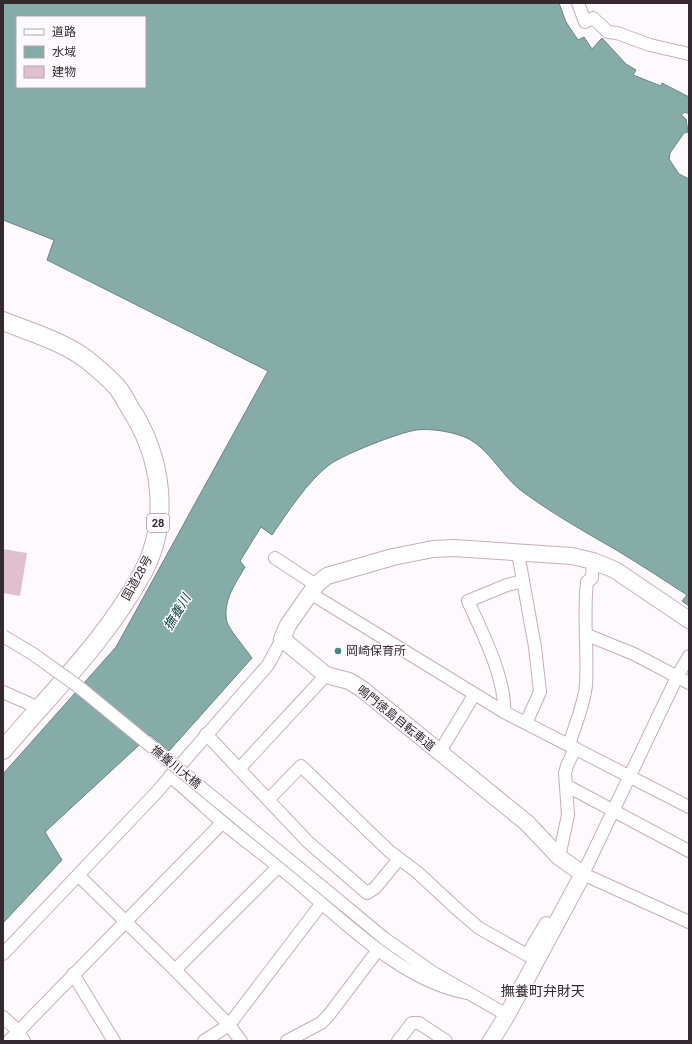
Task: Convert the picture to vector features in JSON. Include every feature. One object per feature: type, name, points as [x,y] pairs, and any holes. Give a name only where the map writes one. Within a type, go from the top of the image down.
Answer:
[{"type":"highway","name":"国道28号","points":[[3,322],[56,342],[85,358],[118,388],[142,426],[152,450],[160,490],[159,521],[153,550],[142,574],[119,611],[82,660],[3,750]]},
{"type":"main road","points":[[282,639],[288,625],[313,589],[327,576],[423,550],[454,548],[572,556],[593,561],[615,570],[689,620]]},
{"type":"main road","name":"鳴門徳島自転車道","points":[[282,639],[326,675],[349,681],[362,688],[527,824],[559,857],[583,874]]},
{"type":"main road","points":[[491,1041],[507,1015],[583,874]]},
{"type":"street","points":[[578,3],[585,22],[593,18],[608,32],[618,33],[650,46],[689,54]]},
{"type":"street","points":[[518,553],[535,647],[540,692],[526,723]]},
{"type":"street","points":[[274,558],[313,589],[474,695],[504,712],[689,807]]},
{"type":"street","points":[[559,857],[568,815],[566,766],[586,686],[587,635],[585,594],[586,582],[592,578],[593,561]]},
{"type":"street","points":[[504,712],[505,700],[496,670],[488,646],[468,601],[507,585],[523,581]]},
{"type":"street","points":[[587,635],[634,654],[689,683]]},
{"type":"street","name":"撫養川大橋","points":[[3,636],[33,654],[79,687],[385,939],[432,972],[507,1015]]},
{"type":"street","points":[[3,954],[170,776],[268,665],[282,639]]},
{"type":"street","points":[[689,656],[677,677],[583,874],[689,922]]},
{"type":"street","points":[[239,769],[326,675]]},
{"type":"street","points":[[3,692],[30,704],[37,710]]},
{"type":"street","points":[[439,753],[474,695]]},
{"type":"street","points":[[206,734],[314,847],[367,893],[374,888],[398,860]]},
{"type":"street","points":[[269,799],[301,766],[398,860],[417,872],[480,928],[527,956],[546,923]]},
{"type":"street","points":[[170,776],[223,822],[279,866],[378,950],[416,975],[448,990],[468,993]]},
{"type":"street","points":[[567,790],[571,788],[689,851]]},
{"type":"street","points":[[9,1041],[125,920],[223,822]]},
{"type":"street","points":[[175,970],[279,866]]},
{"type":"street","points":[[78,875],[229,1025],[240,1041]]},
{"type":"street","points":[[204,1041],[229,1025],[322,903]]},
{"type":"street","points":[[287,1041],[321,1023],[328,1016],[378,950]]},
{"type":"street","points":[[73,974],[114,1041]]},
{"type":"street","points":[[3,1017],[18,1030],[24,1041]]},
{"type":"street","points":[[398,1041],[412,1023],[419,1023],[446,1041]]},
{"type":"water","name":"撫養川","points":[[3,3],[559,3],[566,22],[578,40],[584,37],[592,49],[602,38],[626,64],[636,70],[633,75],[661,86],[662,83],[689,97],[689,114],[685,112],[681,115],[686,119],[688,132],[684,133],[670,153],[669,159],[679,174],[689,179],[689,606],[682,601],[687,595],[523,492],[477,444],[469,439],[457,434],[443,431],[416,430],[385,439],[346,455],[329,465],[313,480],[298,498],[272,535],[261,527],[240,561],[245,567],[228,600],[226,614],[229,626],[252,658],[169,751],[150,735],[45,832],[62,860],[3,923],[3,774],[116,647],[268,371],[47,260],[54,240],[3,220]]},
{"type":"building","points":[[3,549],[27,553],[20,596],[3,593]]},
{"type":"place","name":"岡崎保育所","points":[[338,651]]},
{"type":"district","name":"撫養町弁財天","points":[[543,991]]}]
